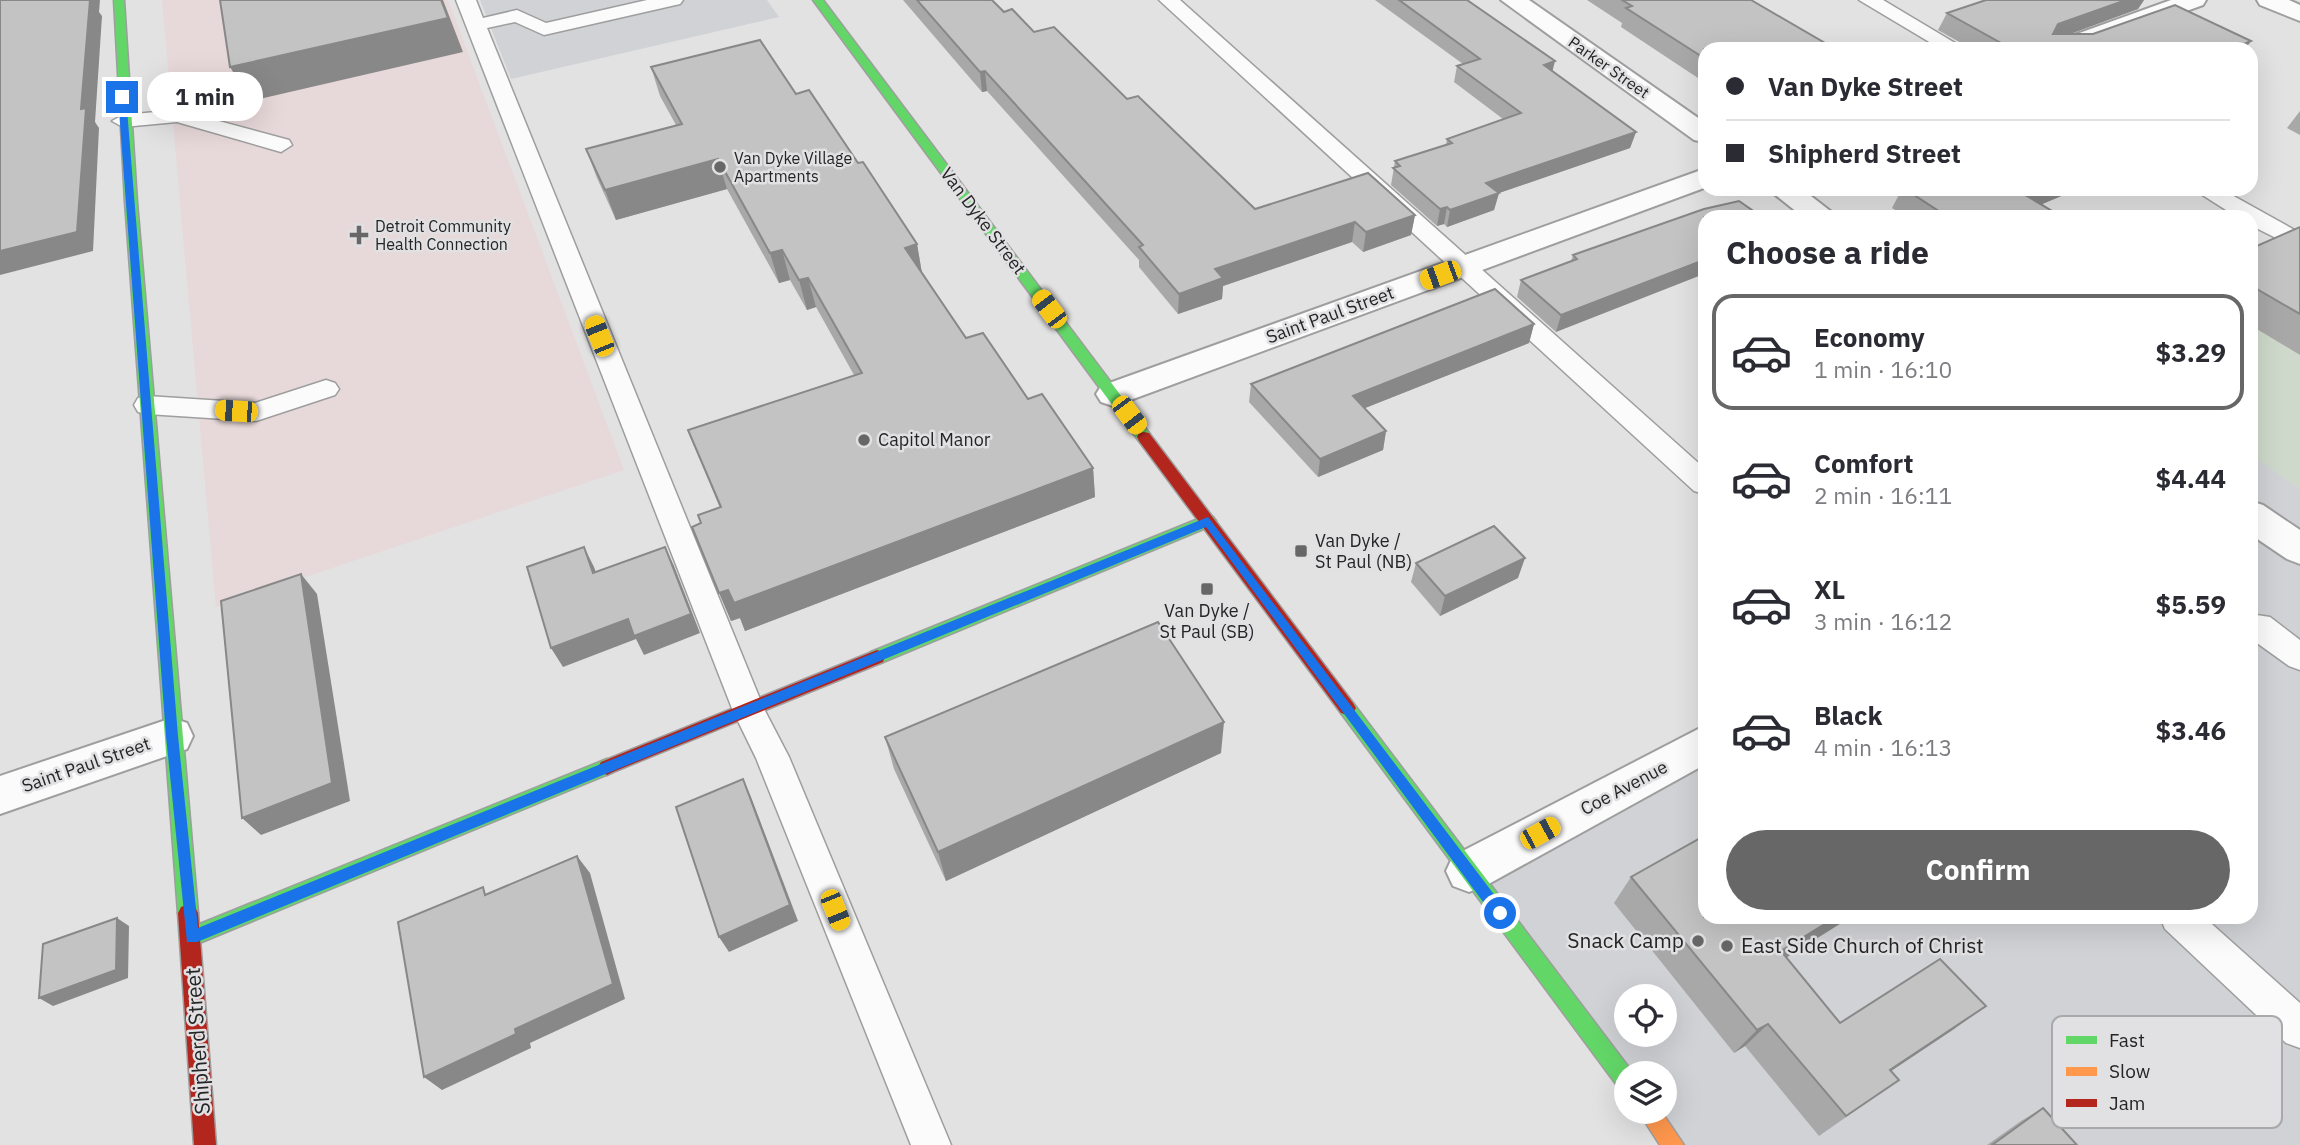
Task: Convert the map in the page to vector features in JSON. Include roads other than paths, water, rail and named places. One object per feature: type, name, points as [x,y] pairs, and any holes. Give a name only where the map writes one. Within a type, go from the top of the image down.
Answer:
[{"type":"street","points":[[119,0],[123,121],[172,736]]},
{"type":"street","name":"Van Dyke Street","points":[[818,0],[1614,1065]]},
{"type":"street","name":"Parker Street","points":[[1513,0],[1698,130]]},
{"type":"street","points":[[2077,42],[2194,0]]},
{"type":"street","points":[[2269,0],[2300,14]]},
{"type":"street","name":"Saint Paul Street","points":[[1113,394],[1698,180]]},
{"type":"street","points":[[1793,196],[1813,210]]},
{"type":"street","points":[[2258,520],[2300,549]]},
{"type":"street","points":[[192,937],[1208,521]]},
{"type":"street","name":"Saint Paul Street","points":[[0,794],[172,736]]},
{"type":"street","name":"Shipherd Street","points":[[172,736],[192,937],[205,1145]]},
{"type":"street","name":"Coe Avenue","points":[[1469,871],[1698,747]]},
{"type":"street","points":[[1658,1124],[1674,1145]]},
{"type":"lane","points":[[673,0],[544,29],[517,16],[470,12],[748,711],[772,757],[931,1145]]},
{"type":"lane","points":[[1169,0],[1698,479]]},
{"type":"lane","points":[[1869,0],[1943,42]]},
{"type":"lane","points":[[123,121],[178,116],[281,145]]},
{"type":"lane","points":[[2216,196],[2241,210]]},
{"type":"lane","points":[[2258,219],[2300,243]]},
{"type":"lane","points":[[147,405],[256,412],[326,388]]},
{"type":"lane","points":[[2258,625],[2300,657]]},
{"type":"lane","points":[[2186,924],[2300,1029]]},
{"type":"place","name":"Van Dyke Village Apartments","points":[[720,167]]},
{"type":"place","name":"Detroit Community Health Connection","points":[[359,235]]},
{"type":"place","name":"Capitol Manor","points":[[864,440]]},
{"type":"place","name":"Van Dyke / St Paul (NB)","points":[[1301,551]]},
{"type":"place","name":"Van Dyke / St Paul (SB)","points":[[1207,589]]},
{"type":"place","name":"Snack Camp","points":[[1698,941]]},
{"type":"place","name":"East Side Church of Christ","points":[[1727,946]]}]
